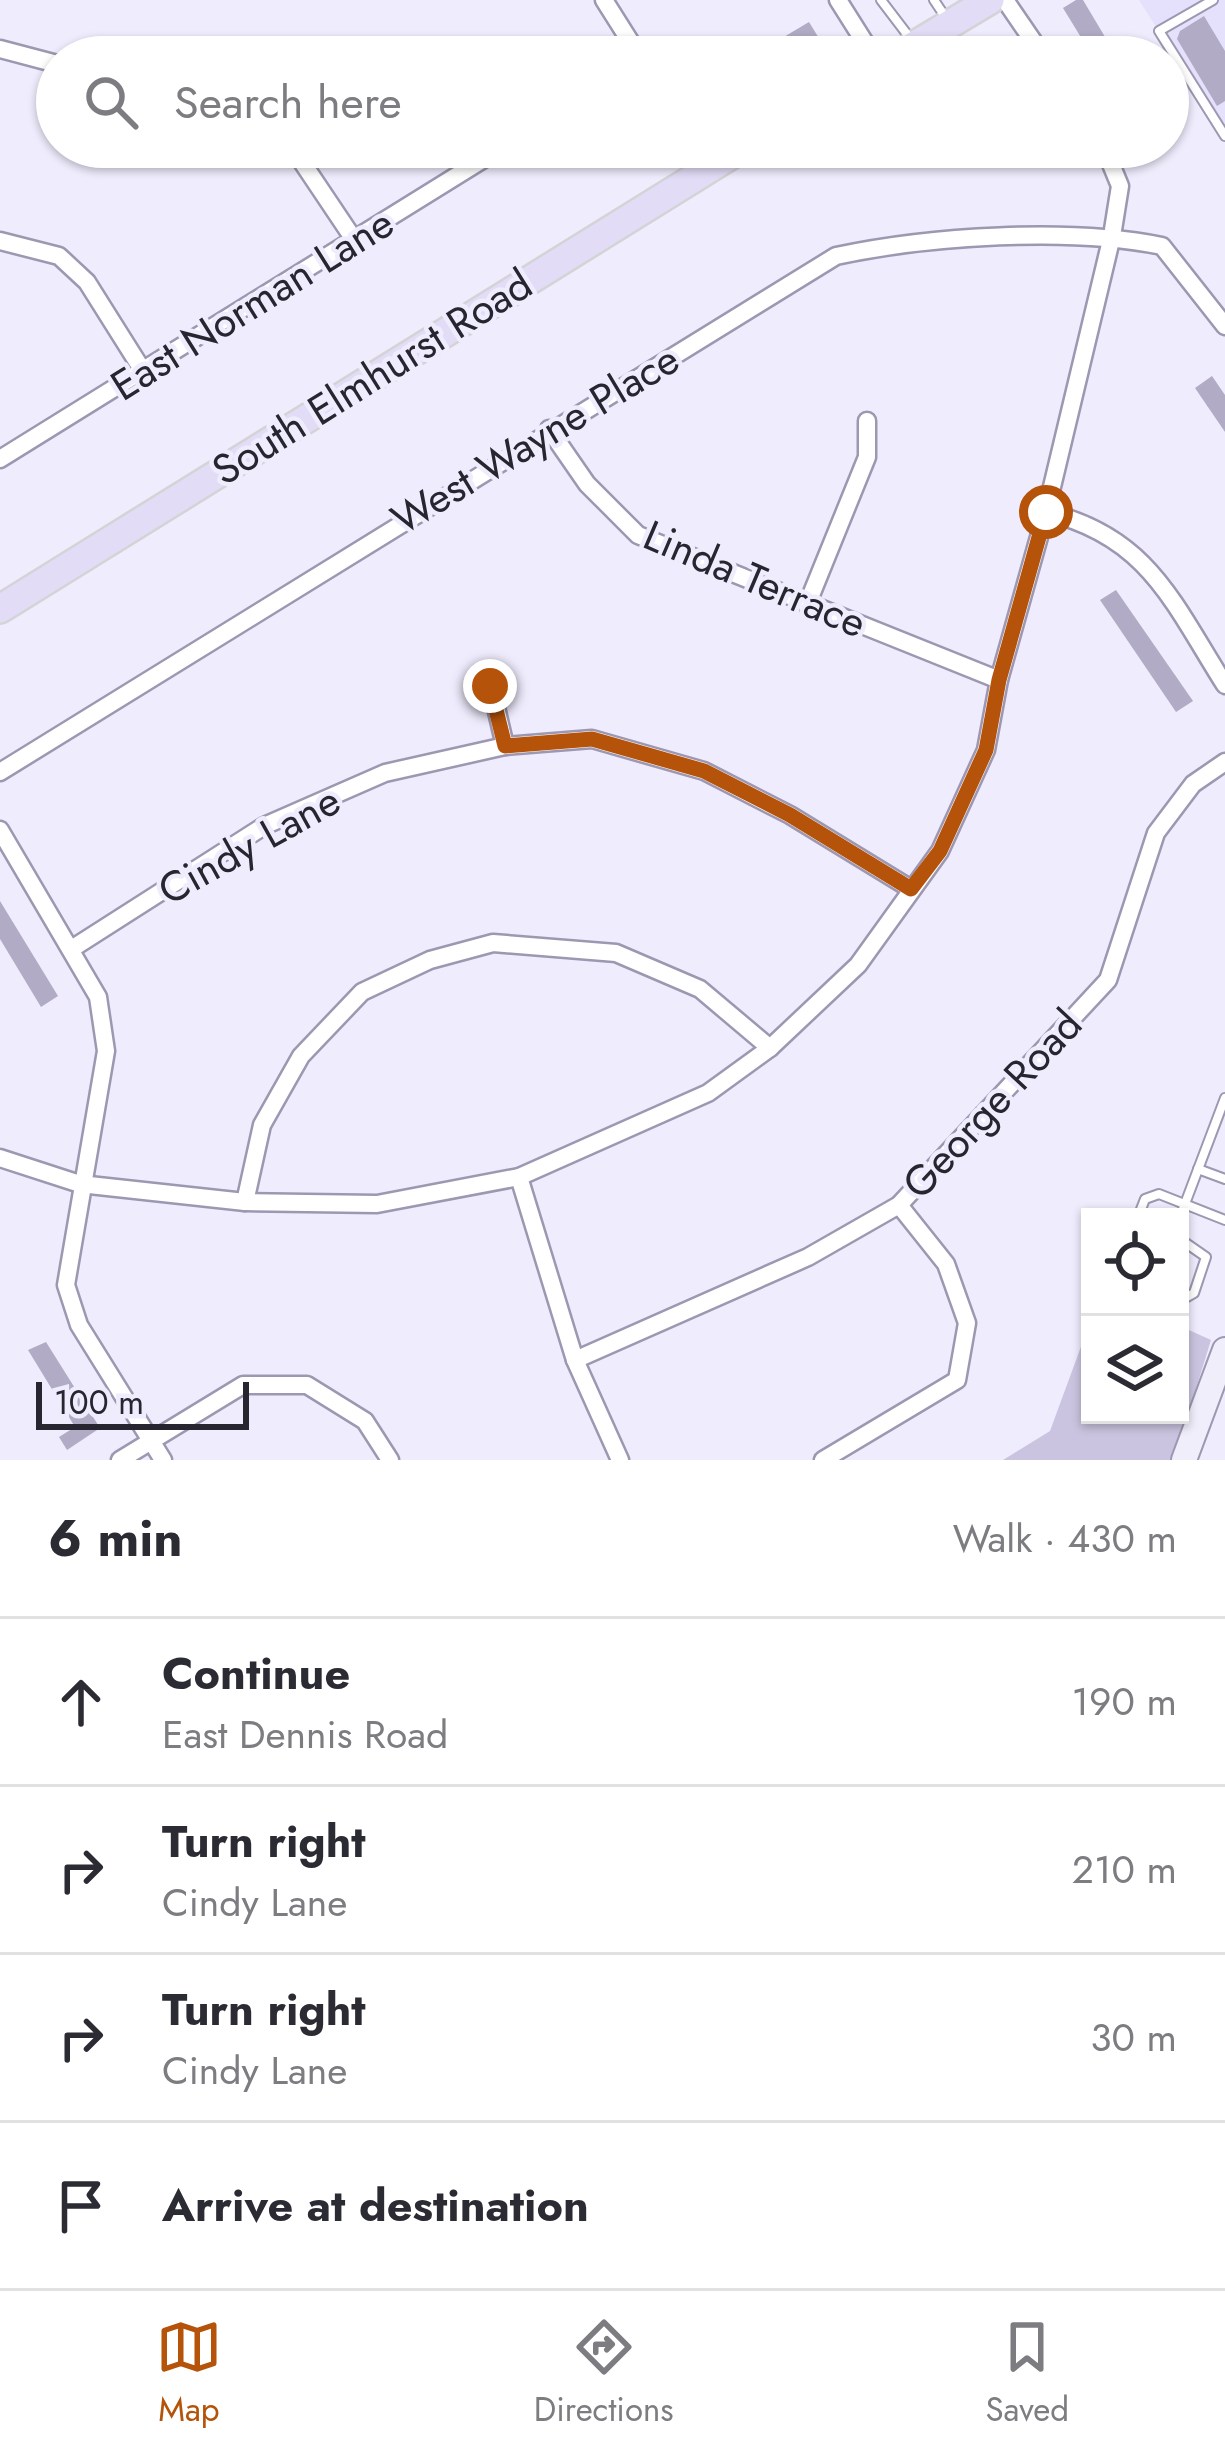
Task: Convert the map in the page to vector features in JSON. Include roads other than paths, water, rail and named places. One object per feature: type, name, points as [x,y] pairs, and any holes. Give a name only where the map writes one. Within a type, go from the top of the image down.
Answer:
[{"type":"main road","points":[[919,36],[942,12],[990,0]]},
{"type":"main road","name":"South Elmhurst Road","points":[[0,609],[687,168]]},
{"type":"main road","points":[[1184,1460],[1225,1350]]},
{"type":"street","points":[[604,0],[627,36]]},
{"type":"street","points":[[838,0],[861,36]]},
{"type":"street","points":[[1005,0],[1030,36]]},
{"type":"street","points":[[0,49],[36,58]]},
{"type":"street","points":[[306,168],[355,242]]},
{"type":"street","name":"East Norman Lane","points":[[0,459],[470,168]]},
{"type":"street","points":[[0,1158],[80,1184],[245,1202],[377,1204],[519,1178],[707,1093],[770,1048],[858,965],[940,851],[986,750],[999,680],[1046,512],[1112,236],[1120,186],[1113,168]]},
{"type":"street","name":"West Wayne Place","points":[[0,772],[836,256],[891,244],[1112,236],[1162,246],[1225,326]]},
{"type":"street","points":[[0,241],[59,256],[87,282],[143,371]]},
{"type":"street","points":[[807,605],[867,457],[867,421]]},
{"type":"street","name":"Linda Terrace","points":[[549,429],[587,484],[638,535],[999,680]]},
{"type":"street","points":[[1046,512],[1099,527],[1140,557],[1225,685]]},
{"type":"street","points":[[490,686],[505,746]]},
{"type":"street","name":"Cindy Lane","points":[[73,948],[264,826],[385,773],[505,746],[592,739],[704,771],[790,815],[911,889]]},
{"type":"street","name":"George Road","points":[[575,1360],[808,1257],[899,1205],[1108,980],[1156,832],[1193,784],[1225,762]]},
{"type":"street","points":[[0,830],[98,997],[106,1051],[66,1267],[69,1301],[163,1460]]},
{"type":"street","points":[[245,1202],[262,1125],[301,1056],[362,992],[430,960],[493,943],[616,953],[700,989],[770,1048]]},
{"type":"street","points":[[519,1178],[575,1360],[620,1460]]},
{"type":"street","points":[[823,1460],[958,1380],[967,1323],[946,1264],[899,1205]]},
{"type":"street","points":[[120,1460],[243,1385],[307,1385],[365,1421],[389,1460]]},
{"type":"lane","points":[[881,0],[898,36]]},
{"type":"lane","points":[[1163,36],[1160,31],[1213,0]]},
{"type":"lane","points":[[1189,78],[1225,136]]},
{"type":"lane","points":[[1183,1208],[1225,1098]]},
{"type":"lane","points":[[1198,1169],[1225,1179]]},
{"type":"lane","points":[[1143,1208],[1151,1194],[1225,1220]]},
{"type":"lane","points":[[1189,1245],[1206,1257],[1189,1296]]}]
